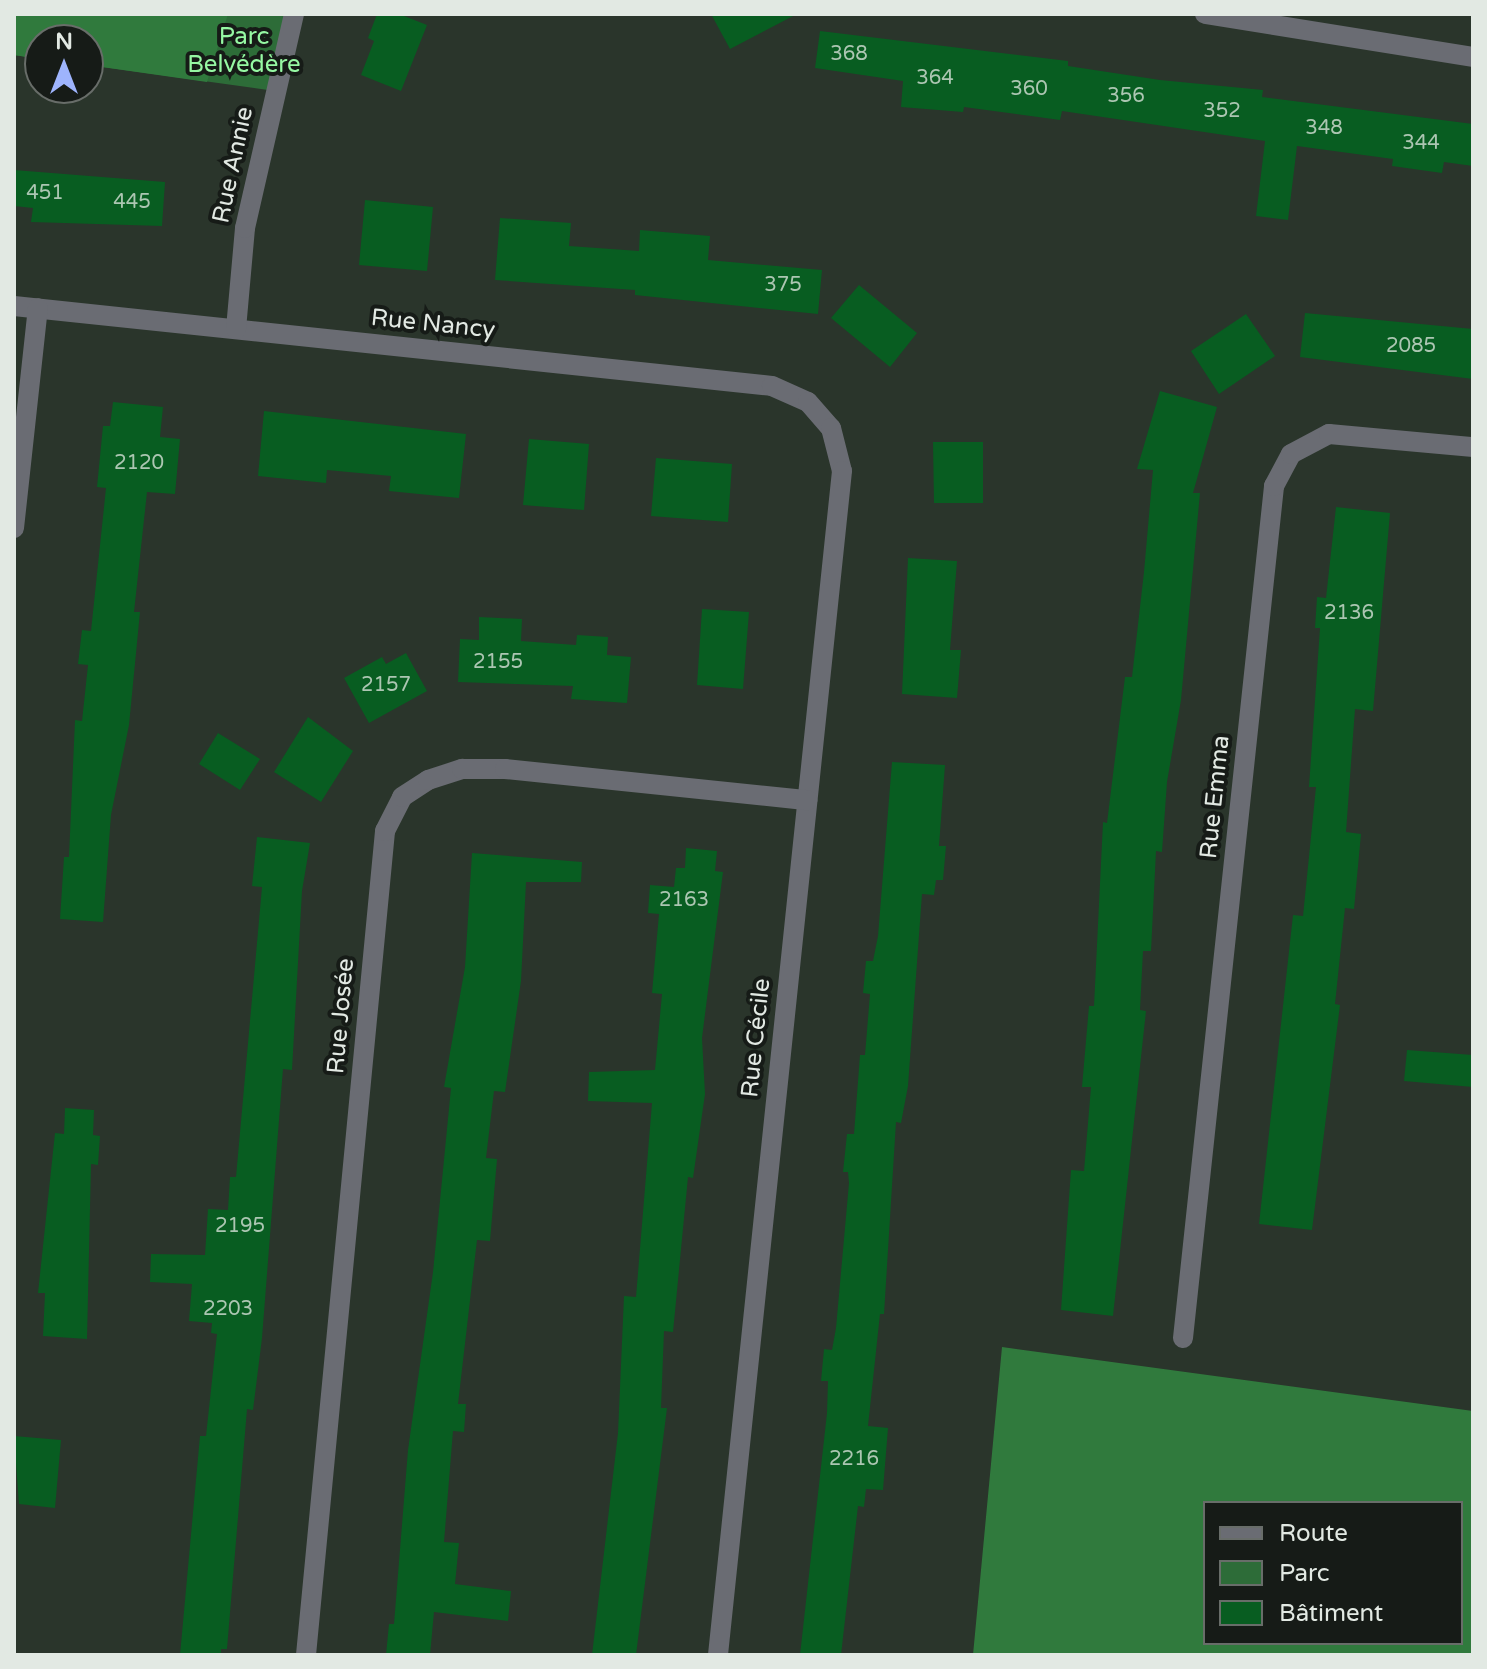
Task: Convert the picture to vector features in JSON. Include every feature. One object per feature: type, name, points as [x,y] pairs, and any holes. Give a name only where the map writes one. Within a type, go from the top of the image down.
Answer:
[{"type":"street","name":"Rue Annie","points":[[236,329],[245,228],[294,14]]},
{"type":"street","points":[[1205,14],[1473,57]]},
{"type":"street","name":"Rue Nancy","points":[[14,306],[772,386],[808,402],[831,428]]},
{"type":"street","points":[[14,528],[38,308]]},
{"type":"street","name":"Rue Cécile","points":[[718,1655],[842,471],[831,428]]},
{"type":"street","name":"Rue Emma","points":[[1183,1338],[1274,486],[1291,454],[1329,434],[1473,447]]},
{"type":"street","name":"Rue Josée","points":[[306,1655],[385,831],[402,797],[428,780],[462,769],[505,769],[807,800]]},
{"type":"green space","name":"Parc Belvédère","points":[[14,14],[294,14],[275,91],[104,67],[104,24],[24,24],[24,57],[14,55]]},
{"type":"green space","points":[[14,14],[228,14],[207,82],[104,67],[104,24],[24,24],[24,57],[14,55]]},
{"type":"green space","points":[[1002,1347],[1473,1411],[1473,1655],[973,1655]]},
{"type":"building","points":[[377,14],[399,14],[427,25],[401,91],[361,75],[374,41],[368,38]]},
{"type":"building","points":[[711,14],[797,14],[730,49]]},
{"type":"building","points":[[820,31],[1068,61],[1068,66],[1160,80],[1263,90],[1262,97],[1473,124],[1473,166],[1444,162],[1442,173],[1392,166],[1393,159],[1297,146],[1288,220],[1256,216],[1265,141],[1062,111],[1060,120],[964,107],[963,112],[901,107],[903,81],[815,68]]},
{"type":"building","points":[[14,170],[165,182],[162,226],[31,222],[33,208],[14,206]]},
{"type":"building","points":[[365,200],[433,207],[427,271],[359,265]]},
{"type":"building","points":[[500,218],[571,223],[569,246],[639,251],[640,230],[710,236],[708,260],[822,270],[818,314],[635,295],[635,290],[495,280]]},
{"type":"building","points":[[859,285],[917,333],[890,367],[831,318]]},
{"type":"building","points":[[1305,313],[1473,329],[1473,379],[1300,357]]},
{"type":"building","points":[[1246,314],[1275,356],[1219,394],[1191,351]]},
{"type":"building","points":[[1160,391],[1217,407],[1193,493],[1200,493],[1181,700],[1167,782],[1162,852],[1156,851],[1151,951],[1143,951],[1140,1010],[1146,1011],[1113,1316],[1061,1310],[1071,1170],[1084,1171],[1091,1087],[1082,1087],[1089,1006],[1094,1006],[1103,822],[1107,823],[1125,677],[1132,677],[1144,572],[1153,470],[1137,469]]},
{"type":"building","points":[[113,402],[163,407],[160,437],[180,439],[175,494],[147,492],[134,612],[140,612],[129,725],[111,815],[103,922],[60,919],[64,857],[69,857],[75,720],[82,721],[88,665],[78,664],[82,630],[91,631],[106,488],[97,487],[103,426],[110,426]]},
{"type":"building","points":[[264,411],[466,434],[459,498],[389,491],[391,476],[327,470],[326,483],[258,476]]},
{"type":"building","points":[[529,439],[589,444],[584,510],[523,505]]},
{"type":"building","points":[[933,442],[983,442],[983,503],[934,503]]},
{"type":"building","points":[[656,458],[732,464],[728,522],[651,516]]},
{"type":"building","points":[[1336,507],[1390,513],[1373,711],[1355,709],[1346,832],[1361,834],[1354,909],[1345,908],[1335,1004],[1340,1005],[1312,1230],[1259,1224],[1293,915],[1303,916],[1316,787],[1309,787],[1320,628],[1315,628],[1317,597],[1326,598]]},
{"type":"building","points":[[908,558],[957,561],[950,650],[961,650],[957,698],[902,694]]},
{"type":"building","points":[[702,609],[749,612],[743,689],[697,685]]},
{"type":"building","points":[[479,617],[522,619],[521,641],[576,645],[577,635],[608,637],[607,655],[631,657],[627,703],[571,699],[573,686],[458,682],[460,639],[479,640]]},
{"type":"building","points":[[406,653],[427,691],[369,723],[344,678],[382,657],[386,664]]},
{"type":"building","points":[[308,717],[353,751],[321,802],[274,772]]},
{"type":"building","points":[[218,733],[260,759],[240,790],[199,764]]},
{"type":"building","points":[[892,762],[945,765],[939,846],[946,846],[943,880],[936,880],[934,895],[922,894],[908,1086],[901,1123],[896,1122],[884,1314],[880,1314],[868,1426],[888,1428],[883,1490],[866,1489],[864,1507],[858,1506],[841,1655],[800,1655],[827,1413],[828,1381],[821,1381],[824,1349],[832,1350],[836,1328],[849,1183],[848,1172],[843,1172],[847,1134],[854,1134],[860,1055],[865,1055],[870,994],[863,993],[866,961],[873,961],[878,936]]},
{"type":"building","points":[[257,837],[310,843],[302,891],[292,1070],[283,1069],[262,1338],[253,1410],[247,1409],[227,1649],[221,1649],[221,1655],[180,1655],[200,1436],[206,1436],[217,1334],[211,1333],[212,1323],[189,1321],[192,1284],[150,1282],[151,1254],[205,1255],[208,1209],[228,1210],[230,1177],[236,1177],[262,887],[252,886]]},
{"type":"building","points":[[686,848],[717,851],[715,871],[723,872],[702,1038],[705,1094],[693,1178],[688,1177],[673,1332],[664,1331],[661,1408],[667,1408],[636,1655],[592,1655],[618,1433],[624,1296],[636,1297],[652,1103],[588,1101],[589,1072],[655,1070],[662,994],[652,993],[659,914],[648,913],[650,885],[674,887],[676,868],[685,868]]},
{"type":"building","points":[[472,853],[582,862],[581,882],[526,882],[521,981],[505,1092],[494,1091],[486,1158],[497,1159],[490,1241],[477,1240],[458,1404],[466,1404],[464,1432],[453,1431],[444,1542],[459,1543],[455,1584],[511,1591],[508,1621],[434,1612],[430,1655],[386,1655],[389,1624],[394,1624],[408,1450],[433,1272],[451,1088],[444,1087],[465,967]]},
{"type":"building","points":[[1407,1050],[1473,1055],[1473,1087],[1404,1081]]},
{"type":"building","points":[[65,1108],[94,1110],[93,1135],[100,1136],[98,1165],[91,1164],[87,1339],[43,1336],[45,1293],[38,1293],[55,1133],[64,1134]]},
{"type":"building","points":[[14,1436],[61,1440],[55,1508],[19,1504]]}]
